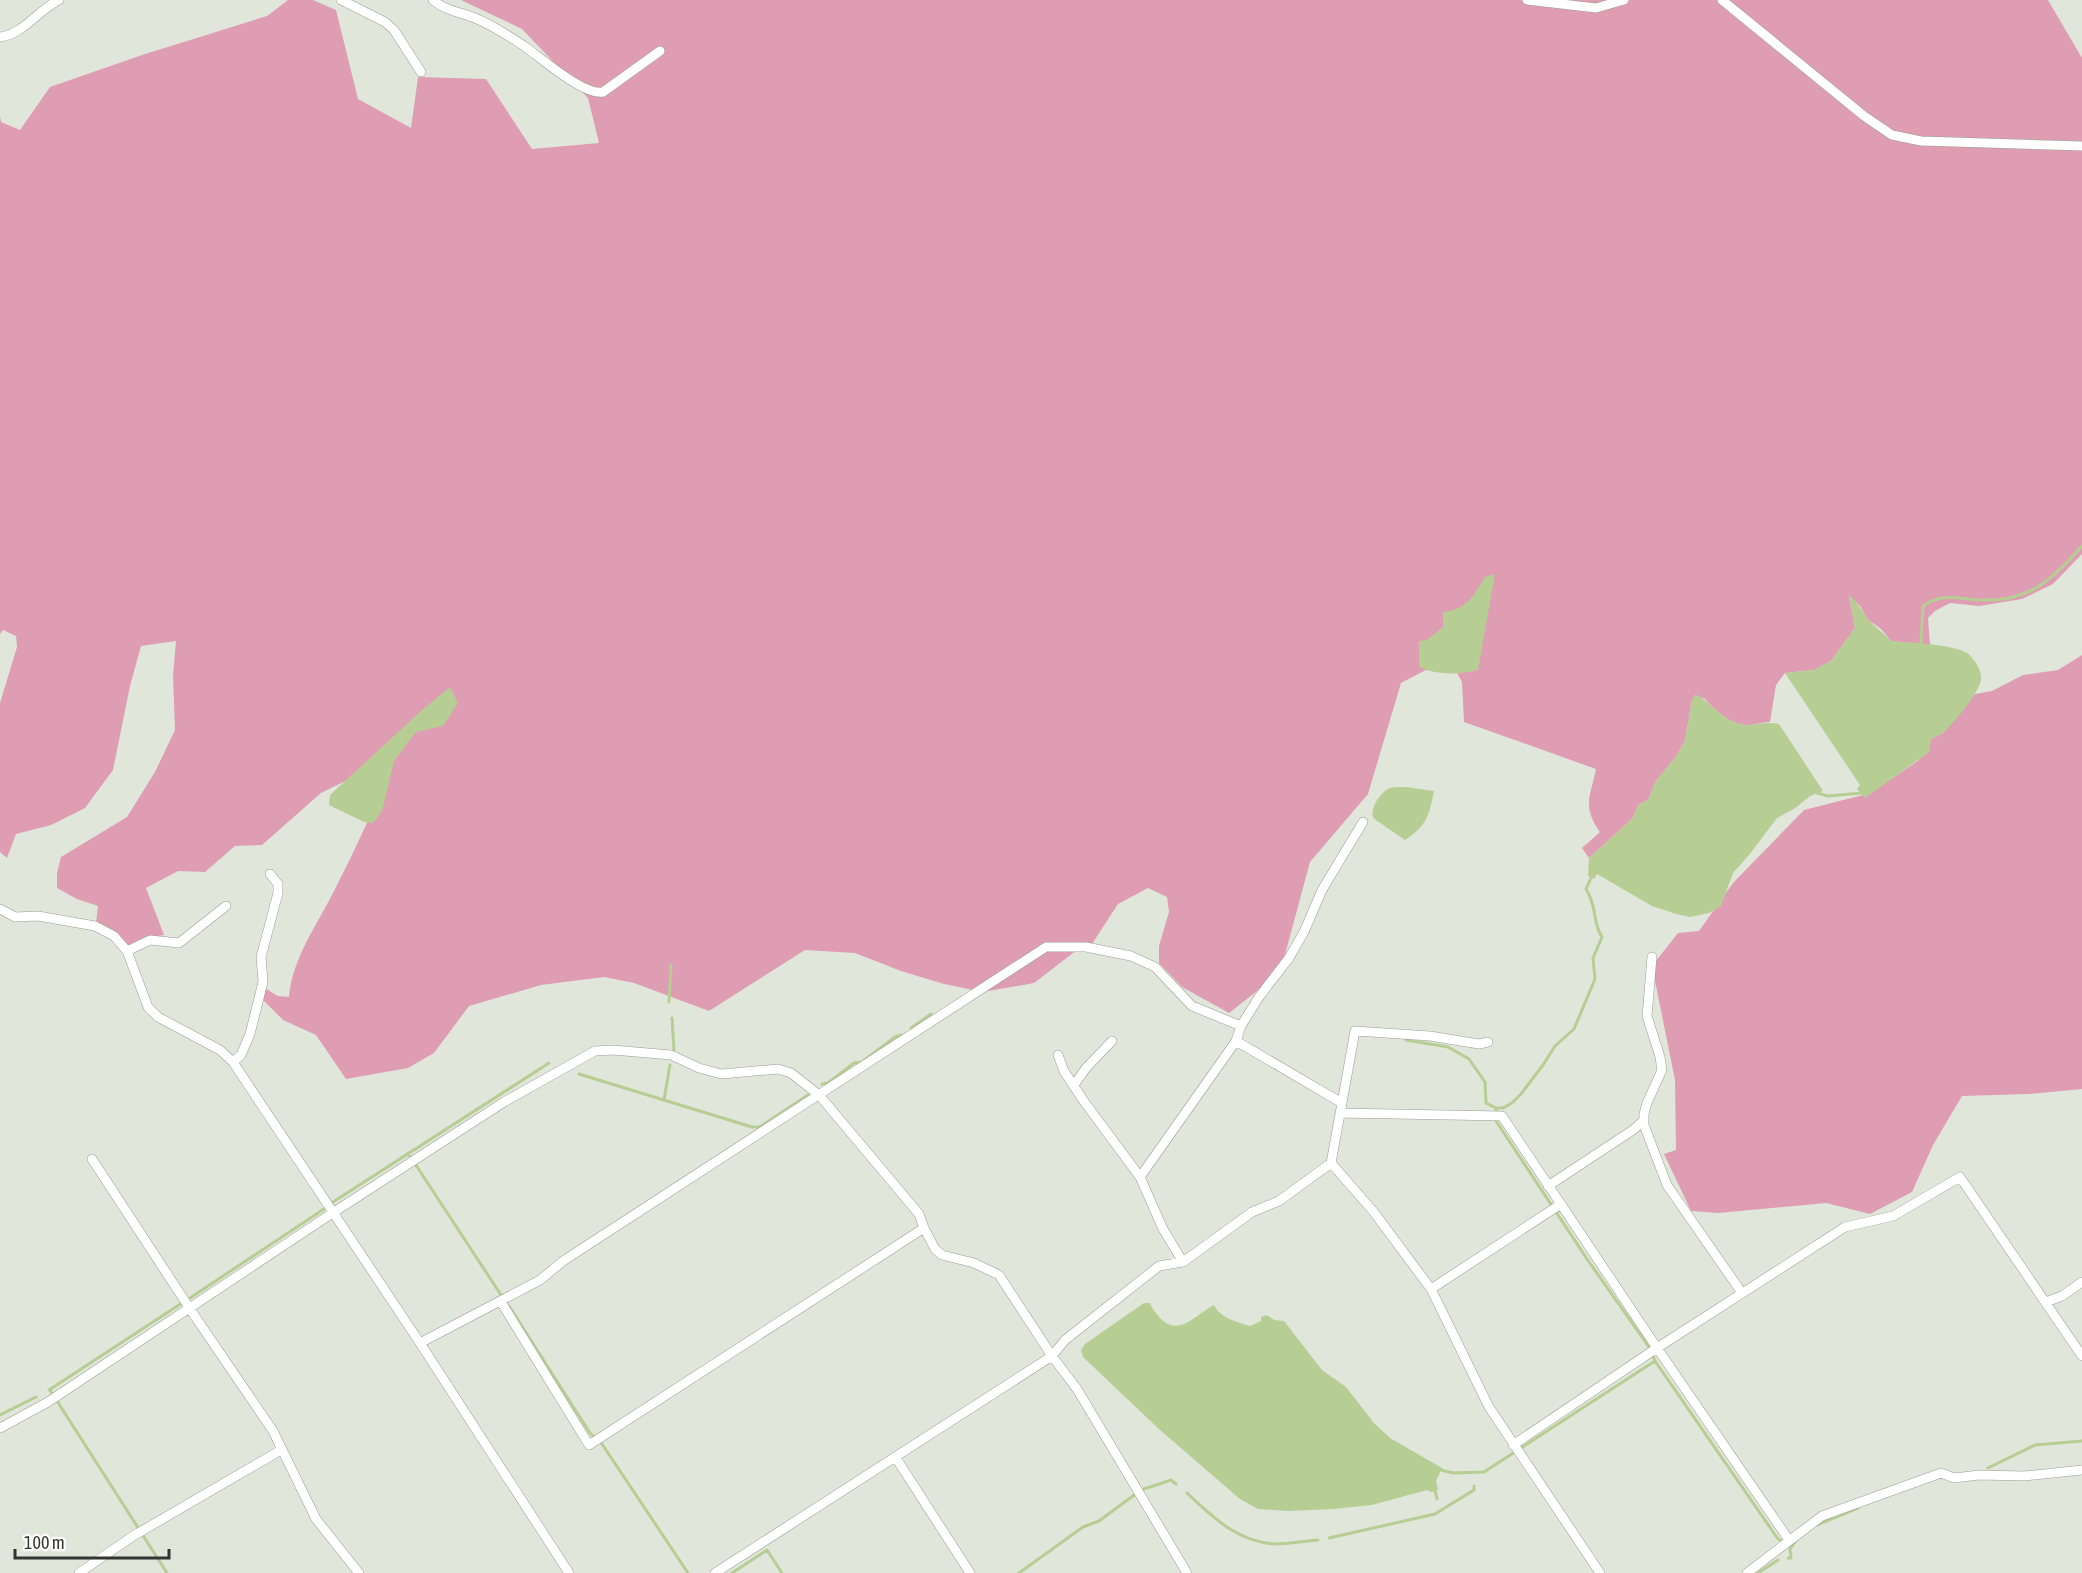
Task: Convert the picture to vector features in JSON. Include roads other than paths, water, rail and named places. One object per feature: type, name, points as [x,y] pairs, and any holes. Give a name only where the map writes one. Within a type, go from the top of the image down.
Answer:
[{"type":"street","points":[[0,37],[17,33],[37,14],[59,0]]},
{"type":"street","points":[[341,0],[385,22],[394,30],[421,72]]},
{"type":"street","points":[[433,0],[440,6],[475,18],[497,30],[579,85],[596,93],[603,92],[660,51]]},
{"type":"street","points":[[1527,0],[1596,8],[1624,0]]},
{"type":"street","points":[[1722,0],[1864,116],[1892,135],[1921,141],[2082,146]]},
{"type":"street","points":[[1140,1177],[1236,1041],[1242,1026],[1289,958],[1304,932],[1322,890],[1363,822]]},
{"type":"street","points":[[233,1062],[241,1055],[250,1034],[263,982],[261,957],[278,893],[278,884],[270,874]]},
{"type":"street","points":[[127,951],[150,940],[179,943],[226,906]]},
{"type":"street","points":[[0,909],[15,917],[38,916],[95,926],[114,936],[127,951],[148,1007],[158,1017],[220,1050],[233,1062],[334,1212],[569,1573]]},
{"type":"street","points":[[420,1343],[540,1280],[563,1261],[1046,947],[1086,947],[1131,956],[1155,967],[1192,1006],[1242,1026]]},
{"type":"street","points":[[1652,957],[1647,1017],[1662,1070],[1647,1102],[1644,1119],[1667,1185],[1742,1293]]},
{"type":"street","points":[[715,1573],[1052,1356],[1065,1340],[1138,1280],[1159,1266],[1183,1262],[1252,1212],[1279,1201],[1331,1163],[1355,1031],[1430,1036],[1479,1044],[1488,1042]]},
{"type":"street","points":[[1074,1085],[1086,1068],[1112,1041]]},
{"type":"street","points":[[1236,1041],[1341,1108],[1502,1116],[1787,1542]]},
{"type":"street","points":[[0,1428],[48,1402],[504,1102],[595,1051],[613,1050],[671,1055],[699,1068],[721,1074],[778,1069],[791,1072],[819,1095],[919,1214],[935,1249],[942,1255],[974,1263],[999,1275],[1052,1356],[1077,1389],[1187,1573]]},
{"type":"street","points":[[1058,1055],[1064,1071],[1140,1177],[1163,1229],[1183,1262]]},
{"type":"street","points":[[1548,1186],[1633,1130],[1644,1119]]},
{"type":"street","points":[[92,1159],[273,1431],[316,1519],[359,1573]]},
{"type":"street","points":[[1331,1163],[1373,1211],[1431,1289],[1489,1407],[1599,1573]]},
{"type":"street","points":[[1513,1445],[1657,1348],[1845,1227],[1893,1216],[1960,1177],[2082,1356]]},
{"type":"street","points":[[1431,1289],[1561,1204]]},
{"type":"street","points":[[501,1302],[589,1446],[924,1228]]},
{"type":"street","points":[[2046,1302],[2062,1296],[2082,1282]]},
{"type":"street","points":[[79,1573],[133,1536],[281,1450]]},
{"type":"street","points":[[896,1458],[970,1573]]},
{"type":"street","points":[[1746,1573],[1822,1516],[1941,1473],[1954,1478],[1979,1474],[2024,1476],[2082,1470]]},
{"type":"waterway","points":[[1921,644],[1923,606],[1937,599],[1951,597],[1998,600],[2026,593],[2050,579],[2082,546]]},
{"type":"waterway","points":[[1817,793],[1828,796],[1862,793]]},
{"type":"waterway","points":[[1496,1108],[1503,1108],[1512,1103],[1521,1094],[1555,1046],[1574,1029],[1595,979],[1593,958],[1602,937],[1586,889],[1591,878]]},
{"type":"waterway","points":[[669,1002],[671,965]]},
{"type":"waterway","points":[[911,1028],[931,1014]]},
{"type":"waterway","points":[[672,1018],[674,1050]]},
{"type":"waterway","points":[[822,1084],[828,1083],[854,1063],[862,1062],[901,1035]]},
{"type":"waterway","points":[[1406,1040],[1448,1047],[1469,1059],[1485,1082],[1486,1103],[1496,1108],[1496,1121],[1587,1259],[1649,1347],[1655,1361]]},
{"type":"waterway","points":[[333,1202],[549,1063]]},
{"type":"waterway","points":[[664,1100],[670,1065]]},
{"type":"waterway","points":[[579,1074],[752,1127],[760,1127],[808,1095]]},
{"type":"waterway","points":[[408,1153],[503,1298]]},
{"type":"waterway","points":[[190,1298],[324,1209]]},
{"type":"waterway","points":[[49,1390],[182,1303]]},
{"type":"waterway","points":[[509,1306],[590,1433],[602,1444],[688,1573]]},
{"type":"waterway","points":[[1441,1470],[1453,1473],[1484,1472],[1655,1361],[1778,1539],[1784,1542]]},
{"type":"waterway","points":[[50,1390],[167,1573]]},
{"type":"waterway","points":[[0,1415],[36,1397]]},
{"type":"waterway","points":[[1988,1468],[2035,1445],[2082,1441]]},
{"type":"waterway","points":[[1019,1573],[1083,1527],[1099,1521],[1141,1490],[1171,1480],[1176,1484]]},
{"type":"waterway","points":[[1329,1538],[1435,1514],[1474,1490],[1474,1486]]},
{"type":"waterway","points":[[1435,1491],[1437,1499]]},
{"type":"waterway","points":[[1187,1493],[1226,1527],[1249,1539],[1275,1544],[1318,1540]]},
{"type":"waterway","points":[[1817,1525],[1858,1508]]},
{"type":"waterway","points":[[1788,1558],[1791,1558],[1790,1549],[1795,1542]]},
{"type":"waterway","points":[[732,1573],[767,1550],[782,1573]]},
{"type":"waterway","points":[[1758,1573],[1778,1560]]}]
